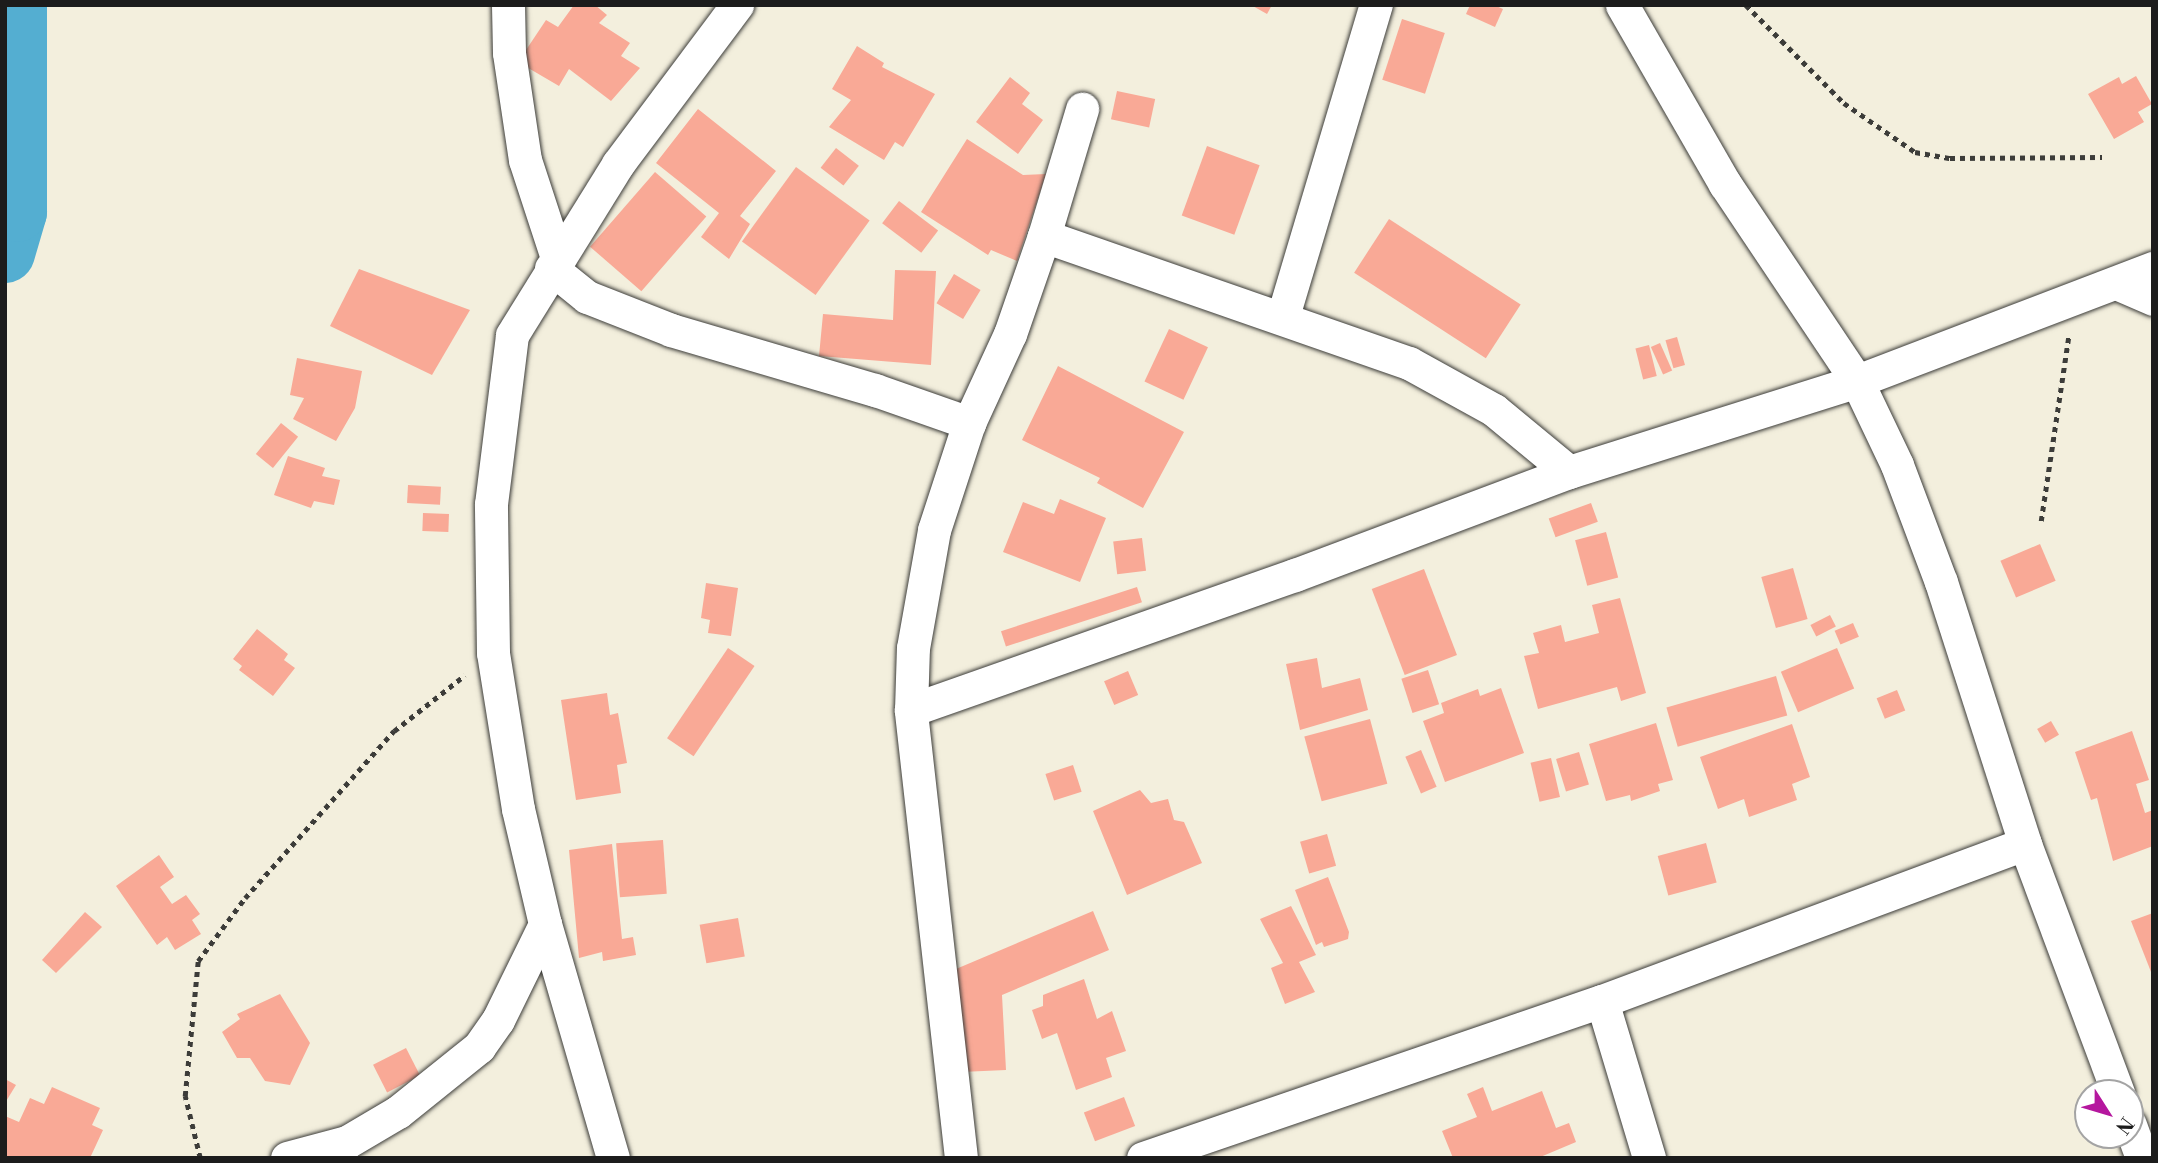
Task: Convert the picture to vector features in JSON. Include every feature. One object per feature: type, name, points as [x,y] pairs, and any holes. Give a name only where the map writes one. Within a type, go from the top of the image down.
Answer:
[{"type":"street","points":[[508,5],[509,52],[525,160],[554,263],[587,297],[658,325],[969,423]]},
{"type":"street","points":[[613,1158],[545,924],[518,809],[493,653],[491,504],[512,335],[554,263],[618,164],[737,5]]},
{"type":"street","points":[[1283,316],[1376,5]]},
{"type":"street","points":[[1622,5],[1726,184],[1857,381],[1897,465],[1941,582],[2025,844],[2113,1079]]},
{"type":"street","points":[[961,1158],[911,710],[913,648],[934,530],[969,423],[1010,334],[1044,236],[1082,109]]},
{"type":"street","points":[[1044,236],[1283,316],[1409,363],[1494,410],[1569,472]]},
{"type":"street","points":[[911,710],[1295,575],[1569,472],[1857,381],[2153,268]]},
{"type":"street","points":[[2116,283],[2153,299]]},
{"type":"street","points":[[1143,1158],[1602,1001],[2025,844]]},
{"type":"street","points":[[287,1158],[347,1142],[398,1112],[480,1047],[498,1020],[545,924]]},
{"type":"street","points":[[1602,1001],[1649,1158]]},
{"type":"path","points":[[1746,5],[1844,103],[1915,152],[1950,158],[2102,157]]},
{"type":"path","points":[[2041,521],[2074,298]]},
{"type":"path","points":[[200,1158],[185,1096],[198,961],[245,898],[394,731],[493,653]]},
{"type":"building","points":[[574,5],[595,5],[607,15],[599,23],[630,43],[621,56],[640,68],[611,101],[569,69],[559,86],[518,62],[546,20],[558,27]]},
{"type":"building","points":[[1251,5],[1272,5],[1267,14]]},
{"type":"building","points":[[1470,5],[1494,5],[1503,9],[1495,27],[1466,14]]},
{"type":"building","points":[[1402,19],[1445,33],[1425,94],[1382,80]]},
{"type":"building","points":[[857,46],[884,63],[882,67],[935,94],[903,147],[895,142],[884,160],[829,127],[851,100],[832,89]]},
{"type":"building","points":[[2136,76],[2152,104],[2138,112],[2144,122],[2114,139],[2088,94],[2119,77],[2122,84]]},
{"type":"building","points":[[1010,77],[1030,93],[1022,104],[1043,120],[1018,154],[976,122]]},
{"type":"building","points":[[1117,91],[1155,99],[1149,127],[1111,119]]},
{"type":"building","points":[[698,109],[776,171],[740,216],[750,224],[729,259],[701,237],[719,213],[656,163]]},
{"type":"building","points":[[967,139],[1023,175],[1046,174],[1017,261],[991,250],[988,255],[921,212]]},
{"type":"building","points":[[1207,146],[1260,165],[1234,235],[1182,216]]},
{"type":"building","points":[[836,148],[859,166],[843,186],[821,168]]},
{"type":"building","points":[[796,167],[870,220],[816,295],[742,241]]},
{"type":"building","points":[[655,172],[706,217],[641,291],[590,247]]},
{"type":"building","points":[[899,201],[938,230],[921,253],[882,223]]},
{"type":"building","points":[[1389,219],[1521,305],[1486,358],[1354,273]]},
{"type":"building","points":[[359,269],[470,310],[432,375],[330,326]]},
{"type":"building","points":[[895,270],[936,271],[931,365],[819,356],[823,314],[893,320]]},
{"type":"building","points":[[954,274],[981,290],[963,319],[936,303]]},
{"type":"building","points":[[1169,329],[1208,347],[1183,400],[1144,382]]},
{"type":"building","points":[[1677,337],[1685,365],[1673,368],[1665,340]]},
{"type":"building","points":[[1660,343],[1672,370],[1663,374],[1651,347]]},
{"type":"building","points":[[1649,345],[1657,376],[1643,379],[1635,348]]},
{"type":"building","points":[[297,358],[362,371],[355,408],[336,441],[293,419],[304,398],[290,395]]},
{"type":"building","points":[[1058,366],[1184,432],[1143,508],[1097,483],[1100,478],[1022,440]]},
{"type":"building","points":[[281,423],[298,437],[273,468],[256,454]]},
{"type":"building","points":[[288,456],[325,468],[322,476],[340,480],[334,505],[314,501],[311,508],[274,495]]},
{"type":"building","points":[[408,485],[441,487],[440,505],[407,503]]},
{"type":"building","points":[[1060,499],[1106,518],[1080,582],[1003,552],[1023,502],[1054,514]]},
{"type":"building","points":[[1591,503],[1598,522],[1556,537],[1549,518]]},
{"type":"building","points":[[423,513],[449,514],[448,532],[422,531]]},
{"type":"building","points":[[1606,532],[1618,577],[1587,586],[1575,540]]},
{"type":"building","points":[[1142,538],[1146,571],[1117,574],[1113,542]]},
{"type":"building","points":[[2040,544],[2056,581],[2016,598],[2000,561]]},
{"type":"building","points":[[1793,568],[1808,619],[1776,628],[1761,577]]},
{"type":"building","points":[[1424,569],[1457,655],[1405,675],[1372,589]]},
{"type":"building","points":[[706,583],[738,588],[731,636],[708,633],[710,620],[701,618]]},
{"type":"building","points":[[1137,587],[1142,602],[1006,646],[1001,631]]},
{"type":"building","points":[[1620,598],[1646,693],[1621,701],[1617,687],[1538,709],[1524,656],[1539,653],[1533,633],[1561,625],[1565,642],[1599,633],[1592,605]]},
{"type":"building","points":[[1830,615],[1836,627],[1816,637],[1810,625]]},
{"type":"building","points":[[1853,623],[1859,637],[1840,645],[1835,631]]},
{"type":"building","points":[[257,629],[288,654],[284,660],[295,668],[273,696],[239,670],[242,666],[233,659]]},
{"type":"building","points":[[728,648],[755,666],[694,756],[667,738]]},
{"type":"building","points":[[1837,648],[1854,689],[1798,712],[1781,672]]},
{"type":"building","points":[[1317,658],[1322,688],[1360,678],[1368,710],[1300,730],[1286,664]]},
{"type":"building","points":[[1428,670],[1439,704],[1412,713],[1401,679]]},
{"type":"building","points":[[1128,671],[1138,695],[1114,705],[1104,681]]},
{"type":"building","points":[[1776,676],[1787,715],[1678,747],[1666,707]]},
{"type":"building","points":[[1501,688],[1524,753],[1445,782],[1423,721],[1444,713],[1441,703],[1478,689],[1480,696]]},
{"type":"building","points":[[1897,690],[1905,710],[1885,719],[1877,698]]},
{"type":"building","points":[[607,693],[610,715],[618,713],[627,763],[617,765],[621,793],[576,800],[561,700]]},
{"type":"building","points":[[1370,719],[1387,784],[1322,801],[1304,737]]},
{"type":"building","points":[[2051,721],[2059,735],[2045,743],[2037,729]]},
{"type":"building","points":[[1656,723],[1673,780],[1658,784],[1660,791],[1631,801],[1630,795],[1606,801],[1589,744]]},
{"type":"building","points":[[1792,724],[1810,777],[1792,784],[1797,800],[1749,817],[1744,799],[1718,809],[1700,757]]},
{"type":"building","points":[[2132,731],[2149,780],[2136,784],[2145,813],[2153,810],[2153,846],[2113,861],[2097,798],[2091,800],[2075,752]]},
{"type":"building","points":[[1421,750],[1437,787],[1421,793],[1405,757]]},
{"type":"building","points":[[1579,752],[1589,785],[1566,792],[1556,759]]},
{"type":"building","points":[[1551,758],[1560,797],[1540,802],[1531,763]]},
{"type":"building","points":[[1073,765],[1082,792],[1054,801],[1045,774]]},
{"type":"building","points":[[1140,790],[1151,803],[1168,799],[1174,820],[1184,822],[1202,863],[1127,895],[1093,811]]},
{"type":"building","points":[[1327,834],[1336,866],[1309,873],[1300,842]]},
{"type":"building","points":[[663,840],[667,894],[620,897],[616,843]]},
{"type":"building","points":[[1706,843],[1717,883],[1668,896],[1658,856]]},
{"type":"building","points":[[612,844],[622,939],[633,937],[636,955],[603,961],[602,952],[579,958],[569,850]]},
{"type":"building","points":[[159,855],[174,877],[160,887],[172,904],[186,895],[200,914],[192,920],[201,934],[175,950],[167,937],[157,945],[116,886]]},
{"type":"building","points":[[1328,877],[1349,932],[1348,939],[1324,947],[1322,942],[1316,945],[1295,890]]},
{"type":"building","points":[[1291,906],[1316,955],[1299,962],[1315,992],[1285,1004],[1271,968],[1283,963],[1260,919]]},
{"type":"building","points":[[1093,911],[1109,950],[1002,995],[1006,1070],[961,1072],[956,969]]},
{"type":"building","points":[[85,912],[102,927],[56,973],[42,960]]},
{"type":"building","points":[[2153,913],[2153,977],[2131,921]]},
{"type":"building","points":[[738,918],[745,956],[706,963],[700,925]]},
{"type":"building","points":[[1084,979],[1097,1019],[1112,1011],[1126,1051],[1106,1058],[1112,1077],[1076,1090],[1057,1033],[1042,1039],[1032,1010],[1043,1006],[1043,995]]},
{"type":"building","points":[[280,994],[310,1043],[290,1085],[265,1081],[250,1058],[237,1058],[222,1032],[240,1019],[237,1014]]},
{"type":"building","points":[[406,1048],[420,1076],[387,1092],[373,1065]]},
{"type":"building","points":[[5,1079],[16,1085],[5,1103]]},
{"type":"building","points":[[52,1087],[100,1108],[92,1125],[103,1130],[90,1158],[5,1156],[5,1116],[19,1122],[30,1098],[44,1104]]},
{"type":"building","points":[[1483,1087],[1492,1111],[1542,1091],[1556,1128],[1569,1123],[1576,1142],[1538,1158],[1453,1158],[1442,1131],[1477,1117],[1467,1094]]},
{"type":"building","points":[[1124,1097],[1135,1126],[1095,1141],[1084,1112]]},
{"type":"waterway","points":[[5,253],[17,212],[17,5]]}]
